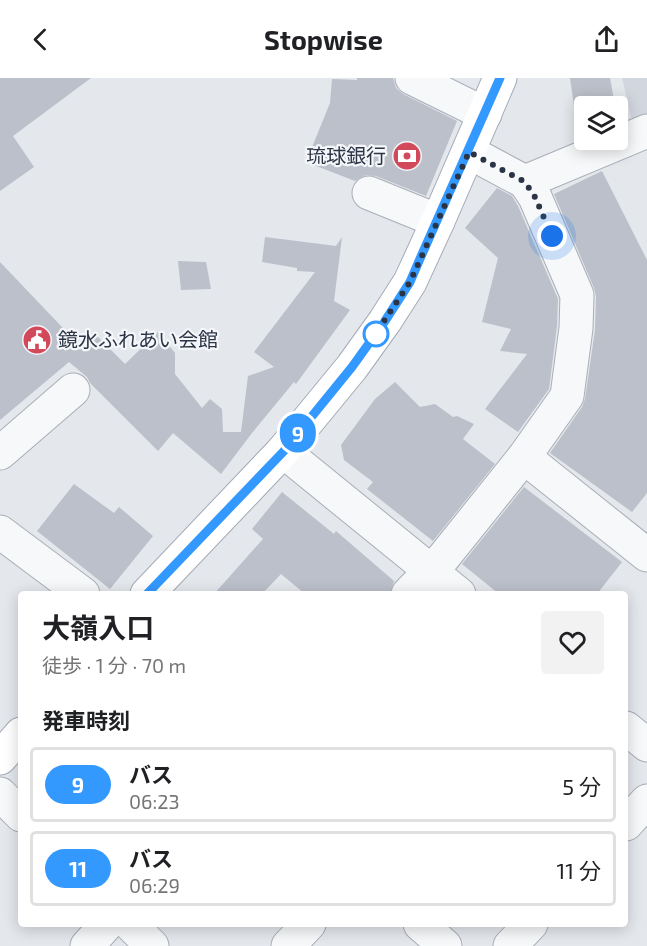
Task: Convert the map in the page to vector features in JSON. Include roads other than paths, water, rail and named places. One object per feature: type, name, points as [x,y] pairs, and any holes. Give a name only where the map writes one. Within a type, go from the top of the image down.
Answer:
[{"type":"main road","points":[[150,591],[283,452],[352,367],[385,321],[410,282],[500,78]]},
{"type":"main road","points":[[0,758],[18,737]]},
{"type":"street","points":[[412,78],[485,114]]},
{"type":"street","points":[[525,182],[647,131]]},
{"type":"street","points":[[420,583],[524,457],[567,396],[576,328],[577,295],[535,197],[525,182],[469,152]]},
{"type":"street","points":[[369,194],[438,221]]},
{"type":"street","points":[[0,453],[73,390]]},
{"type":"street","points":[[283,452],[420,583],[448,591]]},
{"type":"street","points":[[524,457],[647,555]]},
{"type":"street","points":[[0,532],[79,591]]},
{"type":"street","points":[[628,730],[647,745]]},
{"type":"street","points":[[0,794],[18,812]]},
{"type":"street","points":[[628,822],[647,801]]},
{"type":"street","points":[[87,946],[104,927]]},
{"type":"street","points":[[133,927],[152,946]]},
{"type":"street","points":[[288,946],[306,927]]},
{"type":"street","points":[[423,927],[445,946]]},
{"type":"street","points":[[510,946],[528,927]]},
{"type":"place","name":"琉球銀行","points":[[407,156]]},
{"type":"place","name":"鏡水ふれあい会館","points":[[37,340]]}]
